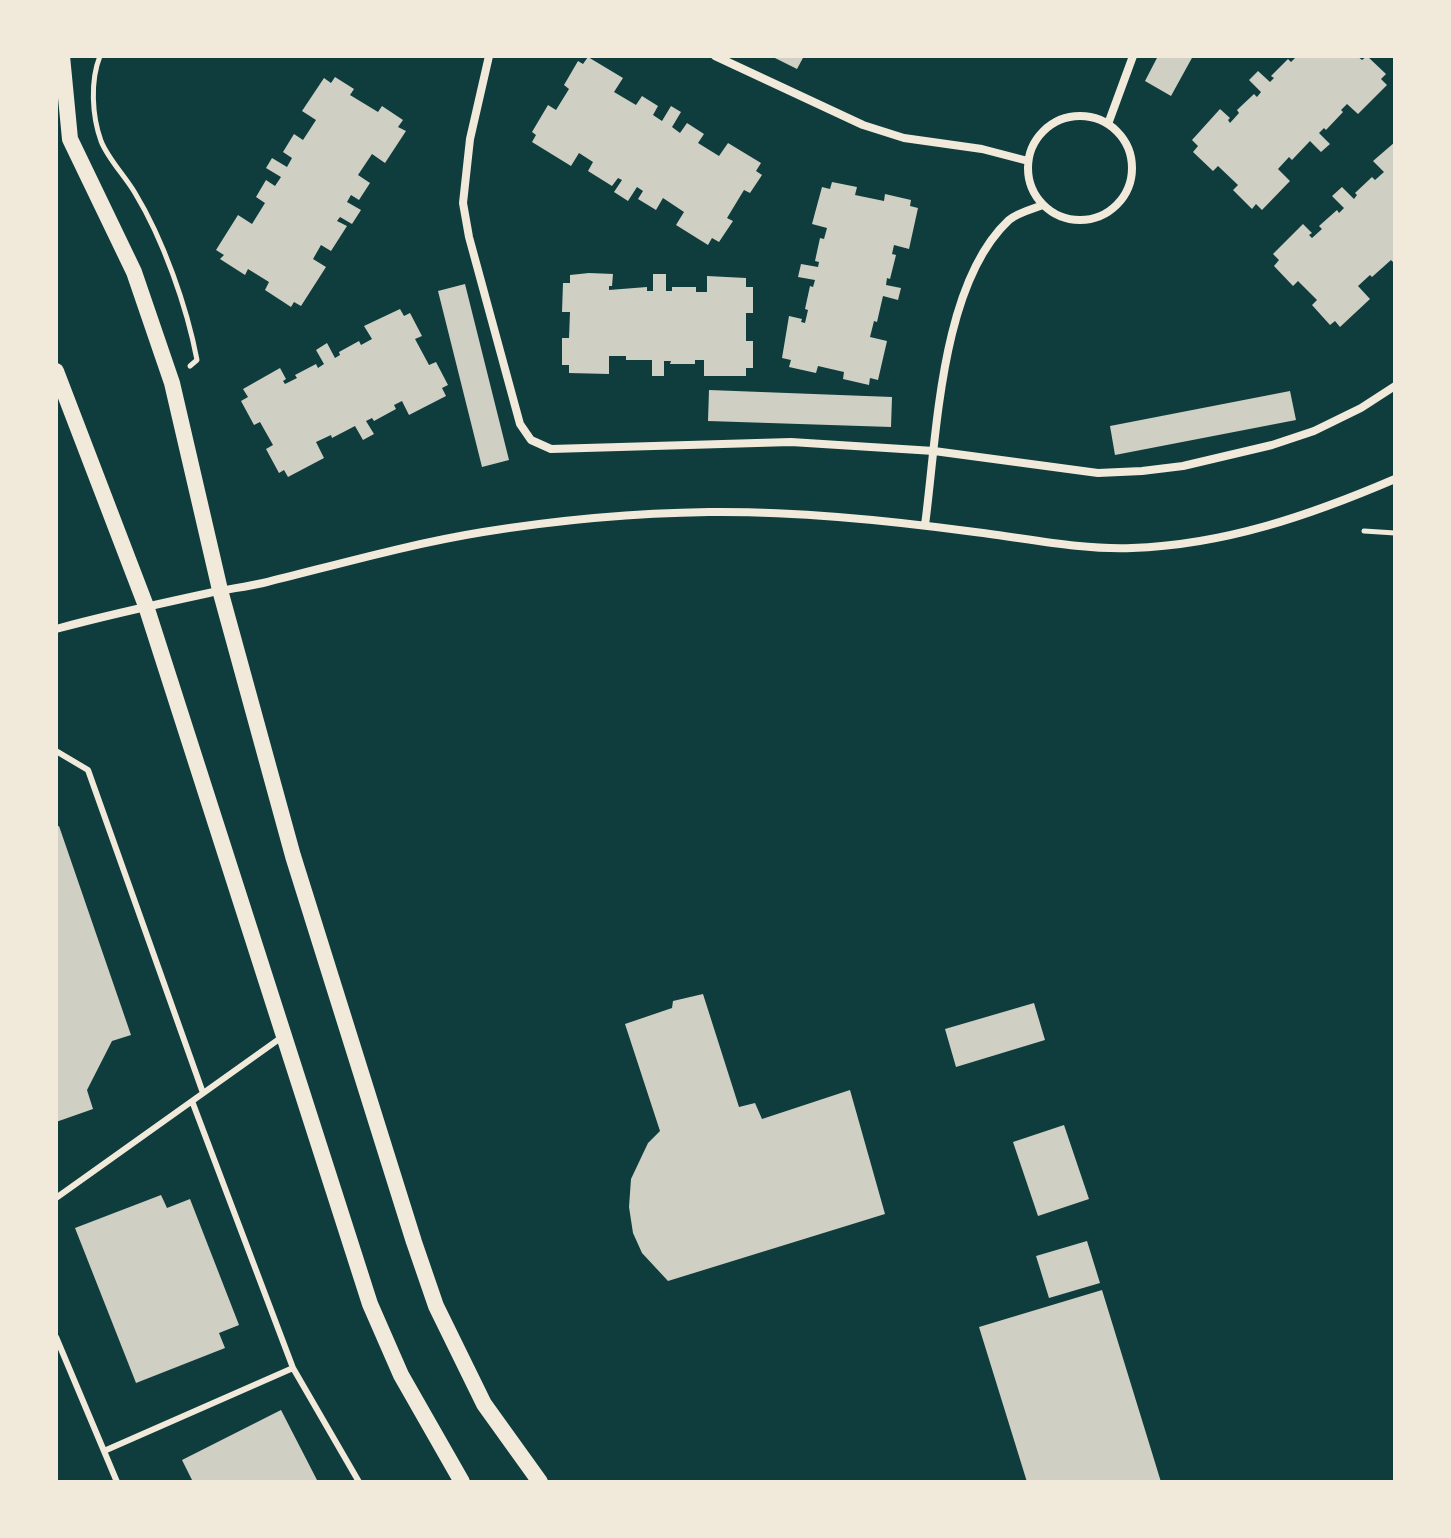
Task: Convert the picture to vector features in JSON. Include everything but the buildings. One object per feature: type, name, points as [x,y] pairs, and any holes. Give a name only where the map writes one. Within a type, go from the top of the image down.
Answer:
[{"type":"main road","points":[[62,56],[70,139],[134,272],[172,383],[220,590],[293,856],[436,1306],[484,1404],[540,1482]]},
{"type":"main road","points":[[56,371],[146,606],[370,1304],[401,1375],[462,1482]]},
{"type":"street","points":[[489,56],[470,139],[463,203],[469,237],[520,424],[531,440],[551,449],[791,442],[934,451],[1098,473],[1142,471],[1183,466],[1272,445],[1314,431],[1361,408],[1395,386]]},
{"type":"street","points":[[715,56],[863,125],[890,134],[945,146],[982,149],[1028,161]]},
{"type":"street","points":[[1108,124],[1133,56]]},
{"type":"street","points":[[1075,115],[1092,117],[1108,124],[1121,134],[1129,148],[1132,180],[1126,194],[1102,216],[1070,220],[1055,214],[1033,192],[1028,177],[1028,161],[1033,145],[1058,120],[1075,115]]},
{"type":"street","points":[[925,525],[956,313],[983,254],[1011,219],[1043,205]]},
{"type":"street","points":[[56,629],[146,606],[260,584],[351,560],[482,532],[572,521],[710,512],[793,514],[925,525],[1090,546],[1164,546],[1205,541],[1252,530],[1325,507],[1395,479]]},
{"type":"lane","points":[[56,751],[88,770],[203,1093]]},
{"type":"lane","points":[[56,1198],[285,1034]]},
{"type":"lane","points":[[192,1101],[293,1368],[359,1482]]},
{"type":"lane","points":[[56,1337],[117,1482]]},
{"type":"lane","points":[[104,1451],[293,1368]]},
{"type":"path","points":[[100,56],[94,71],[94,109],[101,143],[136,194],[189,319],[197,360],[172,383]]},
{"type":"path","points":[[1364,531],[1395,533]]}]
